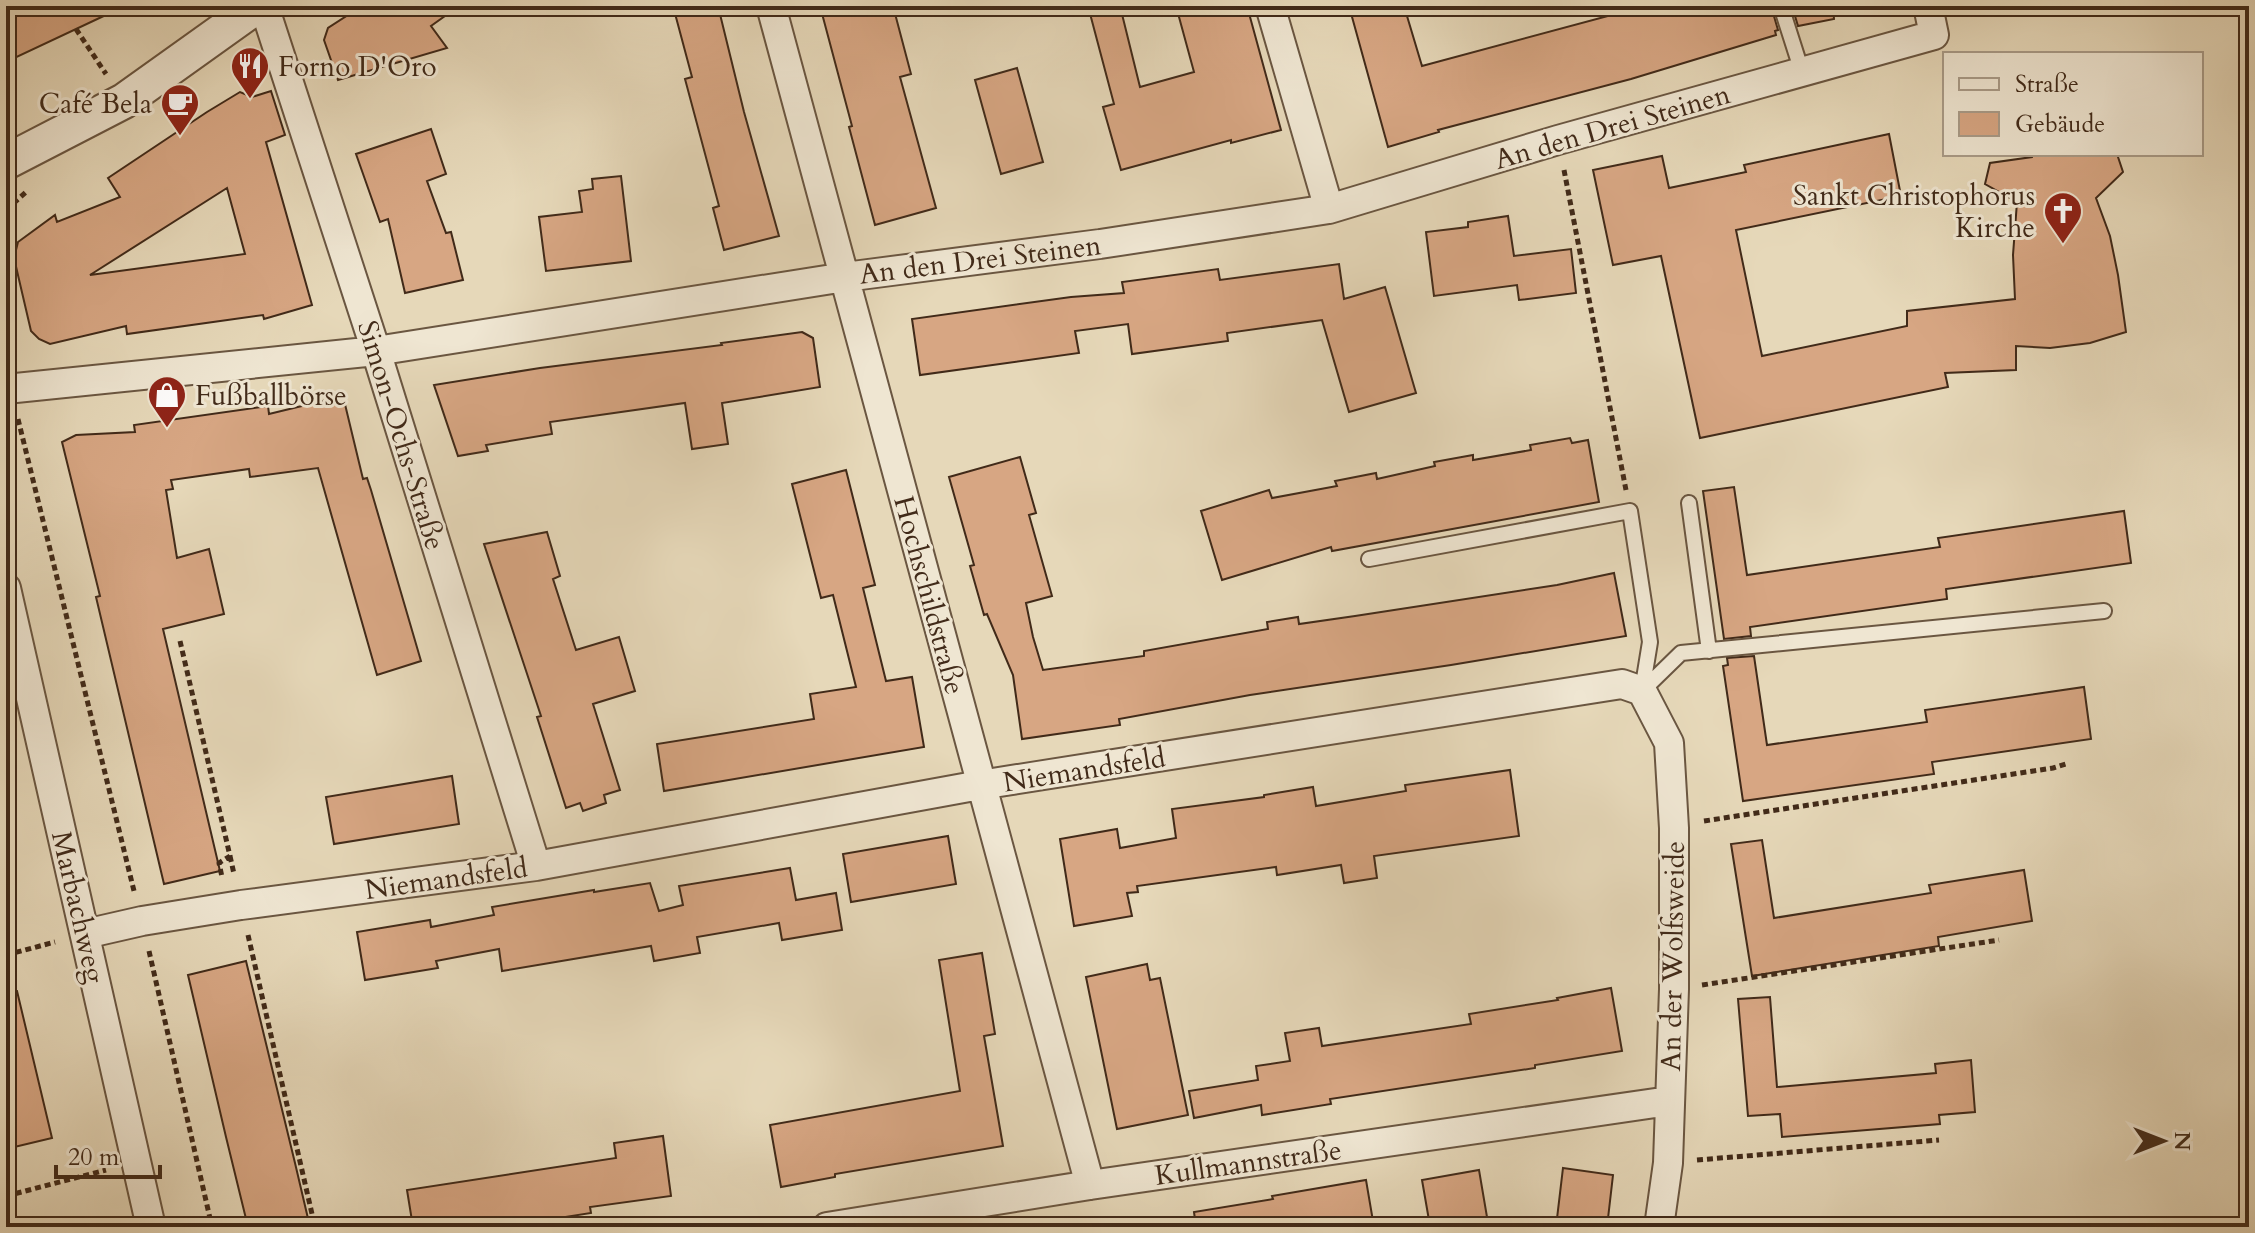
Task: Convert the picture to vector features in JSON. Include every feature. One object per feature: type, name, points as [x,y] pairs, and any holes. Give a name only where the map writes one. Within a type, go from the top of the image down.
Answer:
[{"type":"street","name":"Hochschildstraße","points":[[771,6],[1090,1185]]},
{"type":"street","points":[[1270,6],[1329,209]]},
{"type":"street","name":"An den Drei Steinen","points":[[8,389],[376,351],[845,277],[1100,244],[1329,209],[1558,140],[1934,35],[1928,6]]},
{"type":"street","points":[[6,162],[124,101],[249,9]]},
{"type":"street","name":"Simon-Ochs-Straße","points":[[249,9],[376,351],[536,866]]},
{"type":"street","name":"Marbachweg","points":[[6,588],[151,1227]]},
{"type":"street","name":"Niemandsfeld","points":[[85,934],[234,906],[536,866],[980,785],[1622,684],[1642,691]]},
{"type":"street","name":"An der Wolfsweide","points":[[1642,691],[1669,743],[1674,828],[1674,989],[1668,1163],[1659,1227]]},
{"type":"street","name":"Kullmannstraße","points":[[827,1227],[1090,1185],[1669,1101]]},
{"type":"lane","points":[[1781,6],[1802,72]]},
{"type":"lane","points":[[1689,503],[1709,651]]},
{"type":"lane","points":[[1369,559],[1630,511],[1650,642],[1642,691]]},
{"type":"lane","points":[[1642,691],[1681,653],[2104,611]]},
{"type":"path","points":[[8,6],[8,9],[18,6]]},
{"type":"path","points":[[76,29],[124,101]]},
{"type":"path","points":[[1558,140],[1630,511]]},
{"type":"path","points":[[8,389],[142,921],[212,1227]]},
{"type":"path","points":[[180,641],[230,856],[234,906]]},
{"type":"path","points":[[1674,828],[1714,818],[2066,764]]},
{"type":"path","points":[[230,856],[219,863],[234,906],[315,1227]]},
{"type":"path","points":[[6,955],[85,934]]},
{"type":"path","points":[[1674,989],[1999,940]]},
{"type":"path","points":[[1668,1163],[1939,1140]]},
{"type":"path","points":[[6,1196],[137,1162]]},
{"type":"building","points":[[37,6],[125,6],[6,62],[6,19]]},
{"type":"building","points":[[362,6],[459,6],[431,26],[447,48],[338,80],[324,40],[328,28]]},
{"type":"building","points":[[673,6],[718,6],[779,236],[724,250],[713,208],[719,206],[685,79],[692,77]]},
{"type":"building","points":[[820,6],[893,6],[911,74],[900,77],[936,208],[875,225]]},
{"type":"building","points":[[1088,6],[1120,6],[1140,87],[1194,72],[1176,6],[1247,6],[1281,130],[1231,143],[1231,140],[1121,170],[1103,107],[1114,104]]},
{"type":"building","points":[[1349,6],[1404,6],[1422,66],[1645,6],[1771,6],[1778,30],[1775,31],[1776,35],[1631,79],[1438,130],[1388,147]]},
{"type":"building","points":[[1792,6],[1833,6],[1834,19],[1798,26]]},
{"type":"building","points":[[1017,68],[1043,162],[1001,174],[975,80]]},
{"type":"building","points":[[271,91],[285,135],[266,142],[312,305],[264,319],[263,315],[127,334],[126,326],[50,344],[39,339],[31,331],[14,258],[18,242],[55,215],[57,222],[120,197],[108,178],[240,92],[252,97]],"holes":[[[227,188],[245,254],[90,275]]]},
{"type":"building","points":[[431,129],[446,174],[427,181],[446,233],[451,232],[463,280],[405,293],[388,219],[380,222],[356,154]]},
{"type":"building","points":[[1889,134],[1901,196],[1736,230],[1762,356],[1907,326],[1907,311],[2015,299],[2013,255],[2017,202],[1985,184],[1990,163],[2032,156],[2118,156],[2123,172],[2096,198],[2110,236],[2126,332],[2090,343],[2050,348],[2016,346],[2016,370],[1945,373],[1948,387],[1700,438],[1661,256],[1613,265],[1593,170],[1662,156],[1669,188],[1746,172],[1744,165]]},
{"type":"building","points":[[621,176],[631,261],[546,271],[539,217],[582,212],[579,191],[593,189],[592,179]]},
{"type":"building","points":[[1508,216],[1514,256],[1571,249],[1576,293],[1519,300],[1517,285],[1434,296],[1426,232],[1468,227],[1468,222]]},
{"type":"building","points":[[1339,264],[1344,299],[1385,287],[1416,393],[1349,412],[1322,320],[1227,333],[1228,341],[1132,354],[1128,324],[1075,331],[1079,353],[920,375],[912,319],[1071,297],[1124,293],[1122,282],[1218,269],[1220,280]]},
{"type":"building","points":[[802,332],[813,338],[820,387],[722,403],[728,444],[692,449],[685,403],[550,422],[552,434],[486,445],[488,451],[458,456],[434,385],[540,368]]},
{"type":"building","points":[[343,396],[363,479],[367,478],[371,490],[421,661],[377,675],[318,468],[250,477],[249,469],[171,480],[173,489],[166,490],[177,558],[209,549],[224,614],[163,629],[220,871],[164,884],[62,442],[76,435],[135,432],[134,425],[268,406],[269,414]]},
{"type":"building","points":[[1570,438],[1572,443],[1588,440],[1599,502],[1332,551],[1331,547],[1222,580],[1201,511],[1269,490],[1272,498],[1337,486],[1335,481],[1376,473],[1377,479],[1435,466],[1434,462],[1473,455],[1473,460],[1531,450],[1530,445]]},
{"type":"building","points":[[1020,457],[1036,513],[1029,515],[1052,596],[1026,603],[1043,670],[1144,656],[1144,651],[1268,629],[1267,622],[1298,617],[1299,624],[1557,585],[1614,573],[1626,636],[1250,695],[1119,719],[1120,725],[1022,739],[1013,675],[987,614],[984,615],[970,566],[974,565],[949,477]]},
{"type":"building","points":[[846,470],[875,585],[863,588],[886,681],[912,677],[924,747],[664,791],[657,744],[814,719],[810,694],[856,687],[833,595],[821,598],[792,484]]},
{"type":"building","points":[[1734,487],[1747,575],[1940,547],[1938,538],[2124,511],[2131,563],[1946,589],[1947,599],[1750,627],[1751,636],[1724,639],[1703,491]]},
{"type":"building","points":[[547,532],[560,576],[553,579],[576,650],[619,637],[635,691],[593,704],[620,790],[604,795],[606,803],[583,811],[580,803],[566,808],[537,717],[541,716],[484,544]]},
{"type":"building","points":[[1754,656],[1767,745],[1927,722],[1925,710],[2084,687],[2091,739],[1932,762],[1934,774],[1743,801],[1723,666],[1728,665],[1727,658]]},
{"type":"building","points":[[1510,770],[1519,836],[1374,856],[1377,878],[1344,883],[1341,865],[1277,875],[1276,867],[1137,886],[1138,892],[1127,893],[1132,916],[1074,926],[1060,839],[1117,829],[1120,848],[1176,838],[1172,809],[1313,787],[1316,806],[1406,791],[1405,785]]},
{"type":"building","points":[[452,776],[459,824],[334,844],[326,797]]},
{"type":"building","points":[[948,836],[956,884],[851,902],[843,854]]},
{"type":"building","points":[[1762,840],[1774,918],[1931,893],[1929,885],[2024,870],[2032,921],[1938,937],[1939,946],[1752,976],[1731,844]]},
{"type":"building","points":[[790,868],[796,900],[836,893],[842,930],[782,940],[779,923],[697,937],[700,953],[654,961],[651,946],[502,971],[499,949],[436,961],[438,968],[365,980],[357,932],[430,920],[431,927],[494,915],[492,907],[650,883],[659,911],[683,905],[679,886]]},
{"type":"building","points":[[982,953],[995,1034],[984,1036],[1003,1146],[835,1174],[835,1177],[781,1187],[770,1125],[960,1091],[939,960]]},
{"type":"building","points":[[246,961],[310,1227],[248,1227],[226,1137],[188,975]]},
{"type":"building","points":[[1147,964],[1150,980],[1160,978],[1188,1115],[1117,1129],[1086,977]]},
{"type":"building","points":[[1611,988],[1622,1051],[1535,1065],[1535,1068],[1330,1099],[1331,1104],[1262,1115],[1261,1105],[1194,1118],[1189,1091],[1258,1080],[1256,1066],[1290,1061],[1285,1033],[1319,1028],[1322,1046],[1471,1024],[1469,1014]]},
{"type":"building","points":[[17,991],[52,1138],[6,1149],[6,992]]},
{"type":"building","points":[[1770,997],[1777,1087],[1936,1073],[1935,1064],[1971,1060],[1975,1112],[1939,1115],[1940,1124],[1782,1137],[1780,1114],[1748,1116],[1738,999]]},
{"type":"building","points":[[663,1136],[671,1196],[590,1207],[591,1213],[502,1227],[413,1227],[407,1190],[616,1158],[614,1143]]},
{"type":"building","points":[[1563,1168],[1613,1175],[1607,1227],[1556,1227]]},
{"type":"building","points":[[1479,1170],[1487,1217],[1430,1226],[1422,1180]]},
{"type":"building","points":[[1366,1180],[1374,1227],[1196,1227],[1194,1212]]},
{"type":"place","name":"Forno D'Oro","points":[[250,100]]},
{"type":"place","name":"Café Bela","points":[[180,137]]},
{"type":"place","name":"Sankt Christophorus Kirche","points":[[2063,245]]},
{"type":"place","name":"Fußballbörse","points":[[167,429]]}]
